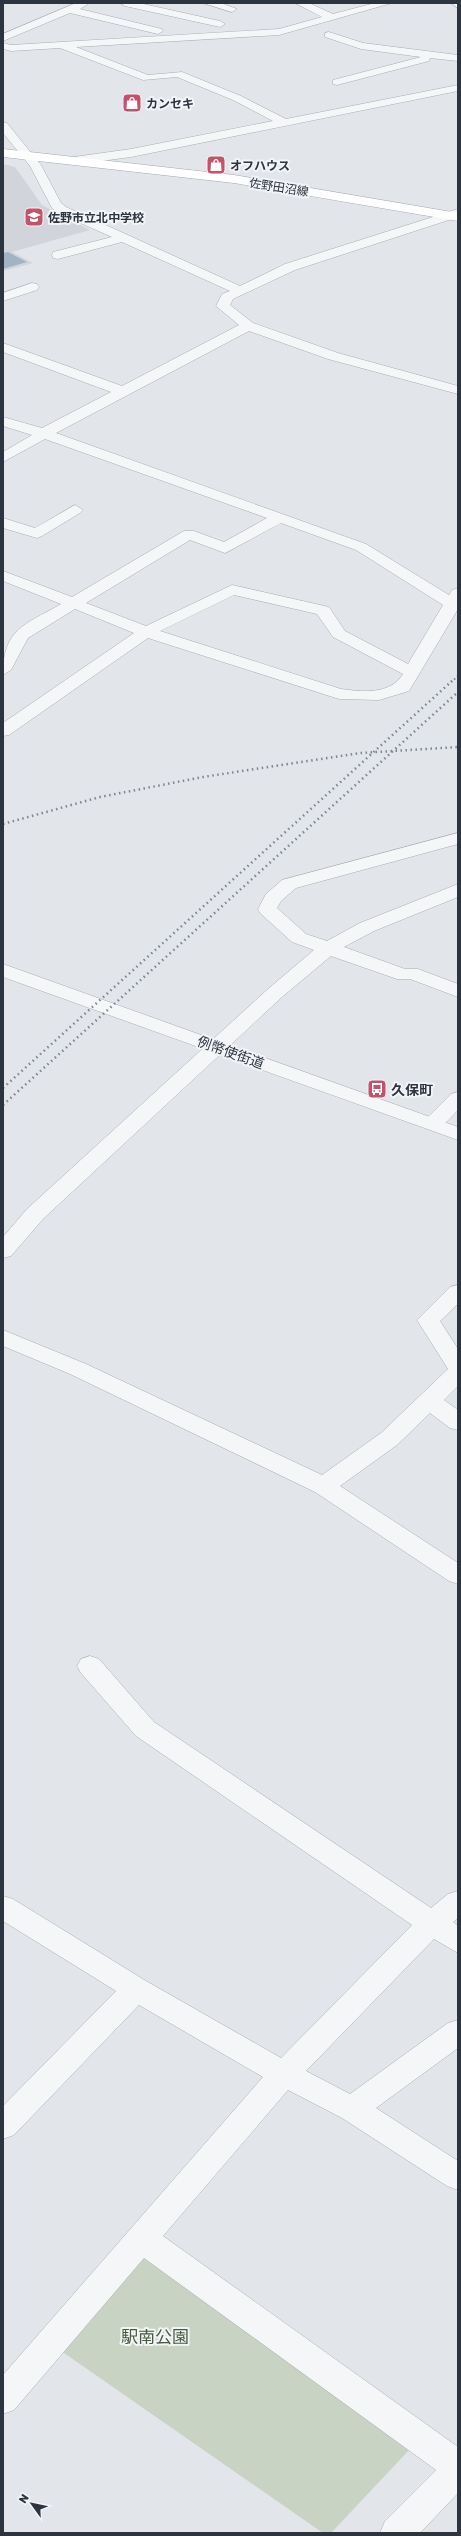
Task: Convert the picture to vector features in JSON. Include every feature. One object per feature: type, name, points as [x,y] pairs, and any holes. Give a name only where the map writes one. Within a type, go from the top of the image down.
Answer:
[{"type":"main road","name":"佐野田沼線","points":[[3,153],[78,160],[234,179],[377,203]]},
{"type":"street","points":[[125,3],[220,24]]},
{"type":"street","points":[[208,3],[232,9]]},
{"type":"street","points":[[300,3],[331,18]]},
{"type":"street","points":[[3,46],[11,48],[175,37],[244,36],[279,32],[387,3]]},
{"type":"street","points":[[3,38],[76,5],[175,37]]},
{"type":"street","points":[[329,35],[361,46],[458,58]]},
{"type":"street","points":[[58,44],[147,78],[178,74],[237,98],[285,123]]},
{"type":"street","points":[[337,82],[436,56]]},
{"type":"street","points":[[78,160],[131,153],[458,88]]},
{"type":"street","points":[[3,125],[27,155],[56,205],[123,238],[239,290]]},
{"type":"street","points":[[377,203],[457,216]]},
{"type":"street","points":[[377,203],[433,221]]},
{"type":"street","points":[[457,216],[433,221],[290,267],[239,290],[227,297],[223,306],[248,326],[333,356],[458,390]]},
{"type":"street","points":[[58,255],[123,238]]},
{"type":"street","points":[[3,297],[32,288]]},
{"type":"street","points":[[3,458],[42,434],[248,326]]},
{"type":"street","points":[[3,346],[124,392]]},
{"type":"street","points":[[3,421],[84,447],[361,547],[455,599],[403,687],[388,694],[368,698],[339,694],[146,632],[78,604],[3,576]]},
{"type":"street","points":[[3,522],[37,534],[75,510]]},
{"type":"street","points":[[3,670],[9,647],[21,635],[78,604],[190,534],[225,548],[279,518]]},
{"type":"street","points":[[3,732],[146,632],[232,590],[323,610],[339,634],[412,672]]},
{"type":"street","points":[[458,838],[288,884],[273,898],[267,909],[299,938],[404,975],[411,973],[458,991]]},
{"type":"street","points":[[3,1251],[35,1214],[275,993],[327,949],[367,927],[458,890]]},
{"type":"street","name":"例幣使街道","points":[[3,970],[458,1134]]},
{"type":"street","points":[[432,1124],[458,1098]]},
{"type":"street","points":[[458,1292],[428,1320],[458,1367]]},
{"type":"street","points":[[3,1338],[78,1369],[265,1456],[323,1486],[458,1575]]},
{"type":"street","points":[[323,1486],[389,1439],[458,1373]]},
{"type":"street","points":[[429,1401],[458,1422]]},
{"type":"street","points":[[90,1666],[145,1729],[458,1941]]},
{"type":"street","points":[[3,2399],[143,2239],[284,2074],[432,1924],[458,1902]]},
{"type":"street","points":[[3,1907],[136,1989],[284,2074],[352,2109],[458,2177]]},
{"type":"street","points":[[3,2126],[136,1989]]},
{"type":"street","points":[[352,2109],[458,2032]]},
{"type":"street","points":[[143,2239],[208,2288],[458,2466]]},
{"type":"street","points":[[397,2533],[458,2470]]},
{"type":"shaded area","name":"佐野市立北中学校","points":[[3,164],[15,167],[42,205],[90,230],[12,252],[33,263],[3,271]]},
{"type":"green space","name":"駅南公園","points":[[145,2246],[412,2447],[331,2533],[323,2533],[54,2346]]},
{"type":"water","points":[[8,252],[27,262],[3,269],[3,253]]},
{"type":"railway","points":[[451,682],[458,676]]},
{"type":"railway","points":[[373,752],[452,681]]},
{"type":"railway","points":[[393,751],[458,692]]},
{"type":"railway","points":[[393,751],[458,747]]},
{"type":"railway","points":[[3,1105],[393,751]]},
{"type":"railway","points":[[373,752],[393,751]]},
{"type":"railway","points":[[3,824],[100,797],[203,777],[373,752]]},
{"type":"railway","points":[[3,1088],[373,752]]},
{"type":"place","name":"カンセキ","points":[[132,103]]},
{"type":"place","name":"オフハウス","points":[[216,165]]},
{"type":"place","name":"佐野市立北中学校","points":[[34,217]]},
{"type":"place","name":"久保町","points":[[377,1089]]}]
